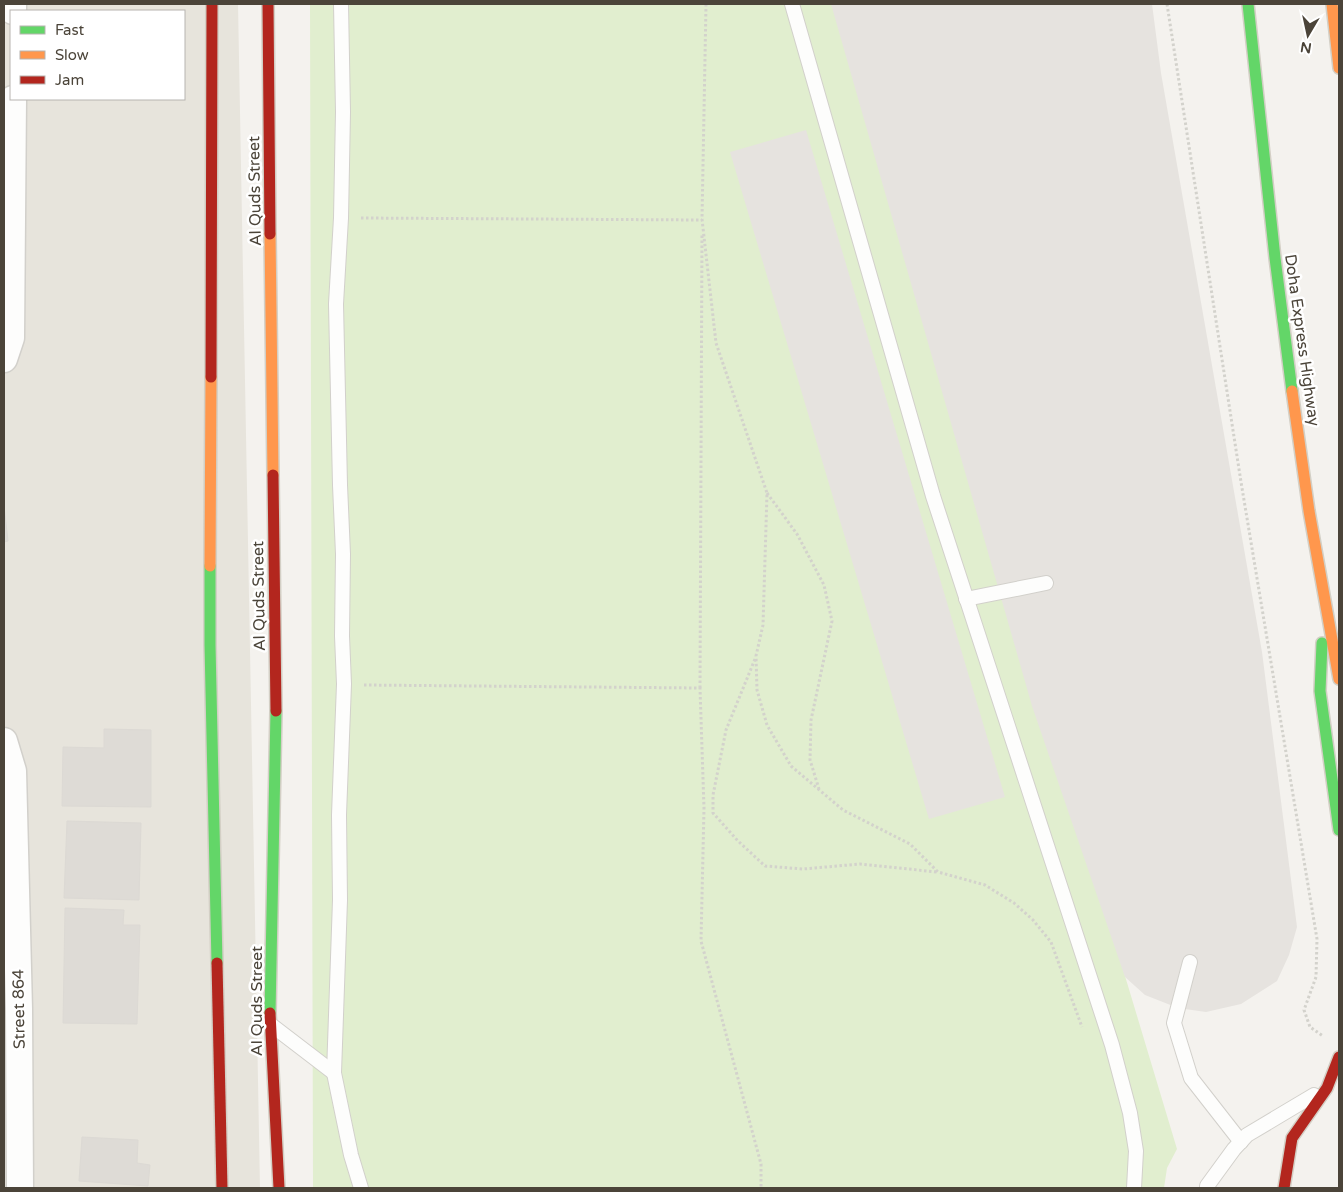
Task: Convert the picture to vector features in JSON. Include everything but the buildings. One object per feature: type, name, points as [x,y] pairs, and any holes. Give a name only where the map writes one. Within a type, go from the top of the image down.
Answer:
[{"type":"main road","points":[[212,4],[210,645],[222,1188]]},
{"type":"main road","name":"Al Quds Street","points":[[268,4],[276,752],[270,1024],[279,1188]]},
{"type":"main road","name":"Doha Express Highway","points":[[1248,4],[1267,189],[1291,377],[1325,604],[1339,679]]},
{"type":"main road","points":[[1332,4],[1339,68]]},
{"type":"main road","points":[[1325,604],[1320,691],[1339,830]]},
{"type":"main road","points":[[1284,1188],[1292,1138],[1327,1087],[1339,1057]]},
{"type":"street","points":[[4,359],[11,338],[13,100]]},
{"type":"street","name":"Street 864","points":[[4,741],[13,771],[11,1010],[20,1188]]},
{"type":"lane","points":[[341,4],[343,112],[341,218],[336,304],[343,554],[342,636],[344,684],[339,815],[340,900],[334,1073],[351,1154],[361,1188]]},
{"type":"lane","points":[[792,4],[933,496],[1112,1045],[1130,1113],[1136,1151],[1134,1188]]},
{"type":"lane","points":[[966,599],[1046,584]]},
{"type":"lane","points":[[1190,962],[1174,1023],[1191,1078],[1241,1142]]},
{"type":"lane","points":[[270,1024],[334,1073]]},
{"type":"lane","points":[[1207,1188],[1228,1156],[1247,1135],[1327,1087]]},
{"type":"path","points":[[706,4],[702,218],[700,688],[704,808],[701,941],[761,1164],[761,1188]]},
{"type":"path","points":[[1168,4],[1241,482],[1317,939],[1316,976],[1304,1010],[1310,1027],[1324,1036]]},
{"type":"path","points":[[341,218],[702,218]]},
{"type":"path","points":[[702,218],[716,343],[767,493],[797,534],[824,585],[832,621],[811,720],[810,760],[820,790]]},
{"type":"path","points":[[767,493],[763,625],[756,656],[726,730],[712,795],[712,813],[765,866],[803,869],[860,864],[938,872],[985,885],[1014,903],[1033,920],[1051,942],[1083,1029]]},
{"type":"path","points":[[756,656],[757,690],[767,725],[791,766],[843,810],[910,844],[938,872]]},
{"type":"path","points":[[344,684],[700,688]]},
{"type":"shaded area","points":[[4,4],[238,4],[260,1188],[4,1188]]},
{"type":"shaded area","points":[[831,4],[1152,4],[1161,73],[1262,652],[1297,927],[1289,955],[1277,981],[1241,1004],[1206,1012],[1178,1008],[1145,995],[1125,977],[1032,706]]},
{"type":"shaded area","points":[[806,130],[1005,797],[929,819],[730,152]]},
{"type":"green space","points":[[310,4],[833,4],[1177,1149],[1167,1168],[1164,1188],[313,1188]]},
{"type":"traffic: fast","points":[[1248,4],[1275,258],[1292,391]]},
{"type":"traffic: fast","points":[[210,566],[217,963]]},
{"type":"traffic: fast","points":[[1322,643],[1320,691],[1339,830]]},
{"type":"traffic: fast","points":[[270,1013],[276,711]]},
{"type":"traffic: slow","points":[[1332,4],[1339,68]]},
{"type":"traffic: slow","points":[[270,234],[273,475]]},
{"type":"traffic: slow","points":[[210,566],[211,377]]},
{"type":"traffic: slow","points":[[1292,391],[1309,511],[1339,679]]},
{"type":"traffic: jam","points":[[211,377],[212,4]]},
{"type":"traffic: jam","points":[[268,4],[270,234]]},
{"type":"traffic: jam","points":[[273,475],[276,711]]},
{"type":"traffic: jam","points":[[217,963],[222,1188]]},
{"type":"traffic: jam","points":[[270,1013],[279,1188]]},
{"type":"traffic: jam","points":[[1284,1188],[1292,1138],[1327,1088],[1339,1057]]}]
